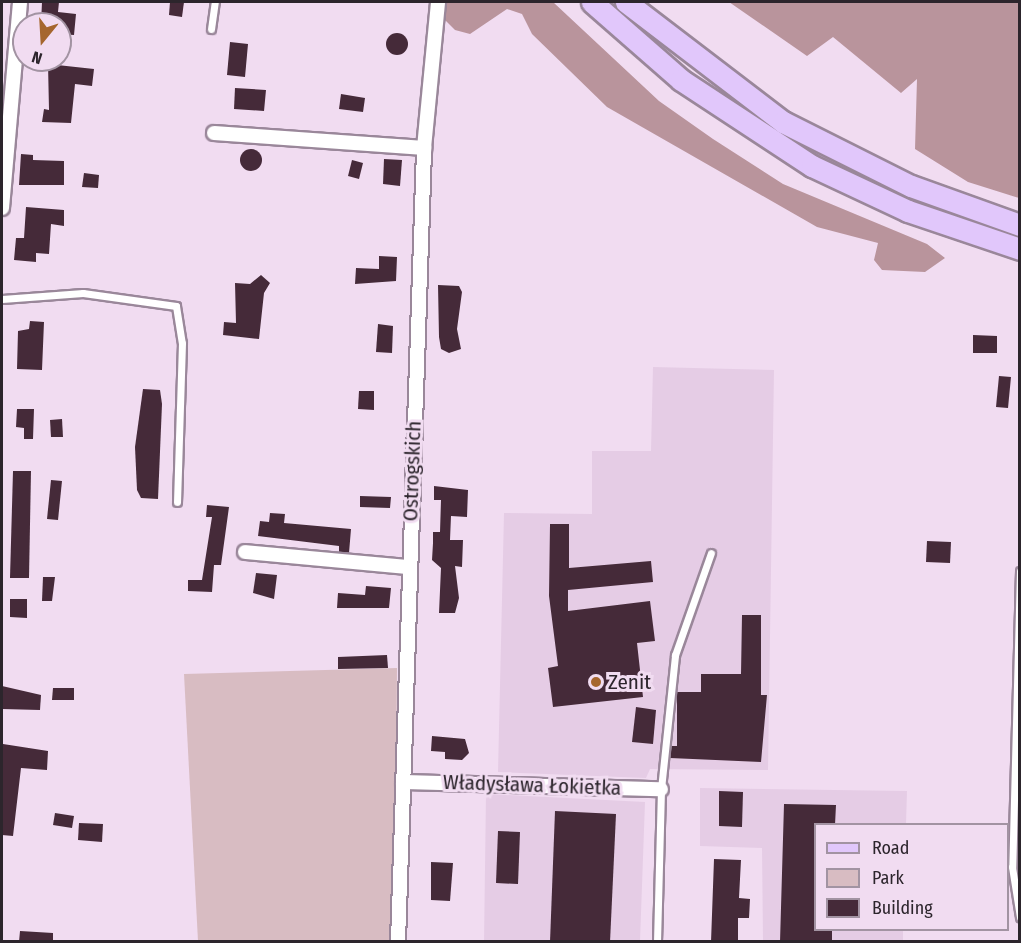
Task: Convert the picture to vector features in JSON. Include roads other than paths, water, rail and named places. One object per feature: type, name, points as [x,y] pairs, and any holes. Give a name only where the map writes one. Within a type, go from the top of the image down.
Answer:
[{"type":"main road","points":[[592,2],[681,80],[812,166],[927,218],[1020,249]]},
{"type":"main road","points":[[626,2],[783,122],[911,186],[1020,225]]},
{"type":"street","points":[[2,208],[8,72],[20,2]]},
{"type":"street","name":"Ostrogskich","points":[[398,942],[408,567],[424,148],[438,2]]},
{"type":"street","points":[[214,133],[424,148]]},
{"type":"street","points":[[245,552],[408,567]]},
{"type":"street","name":"Władysława Łokietka","points":[[403,782],[661,789]]},
{"type":"lane","points":[[211,29],[215,2]]},
{"type":"lane","points":[[2,299],[83,292],[176,306],[182,343],[177,502]]},
{"type":"lane","points":[[657,942],[661,789],[675,656],[711,553]]},
{"type":"lane","points":[[1020,571],[1012,867],[1020,917]]},
{"type":"place","name":"Zenit","points":[[596,682]]}]
